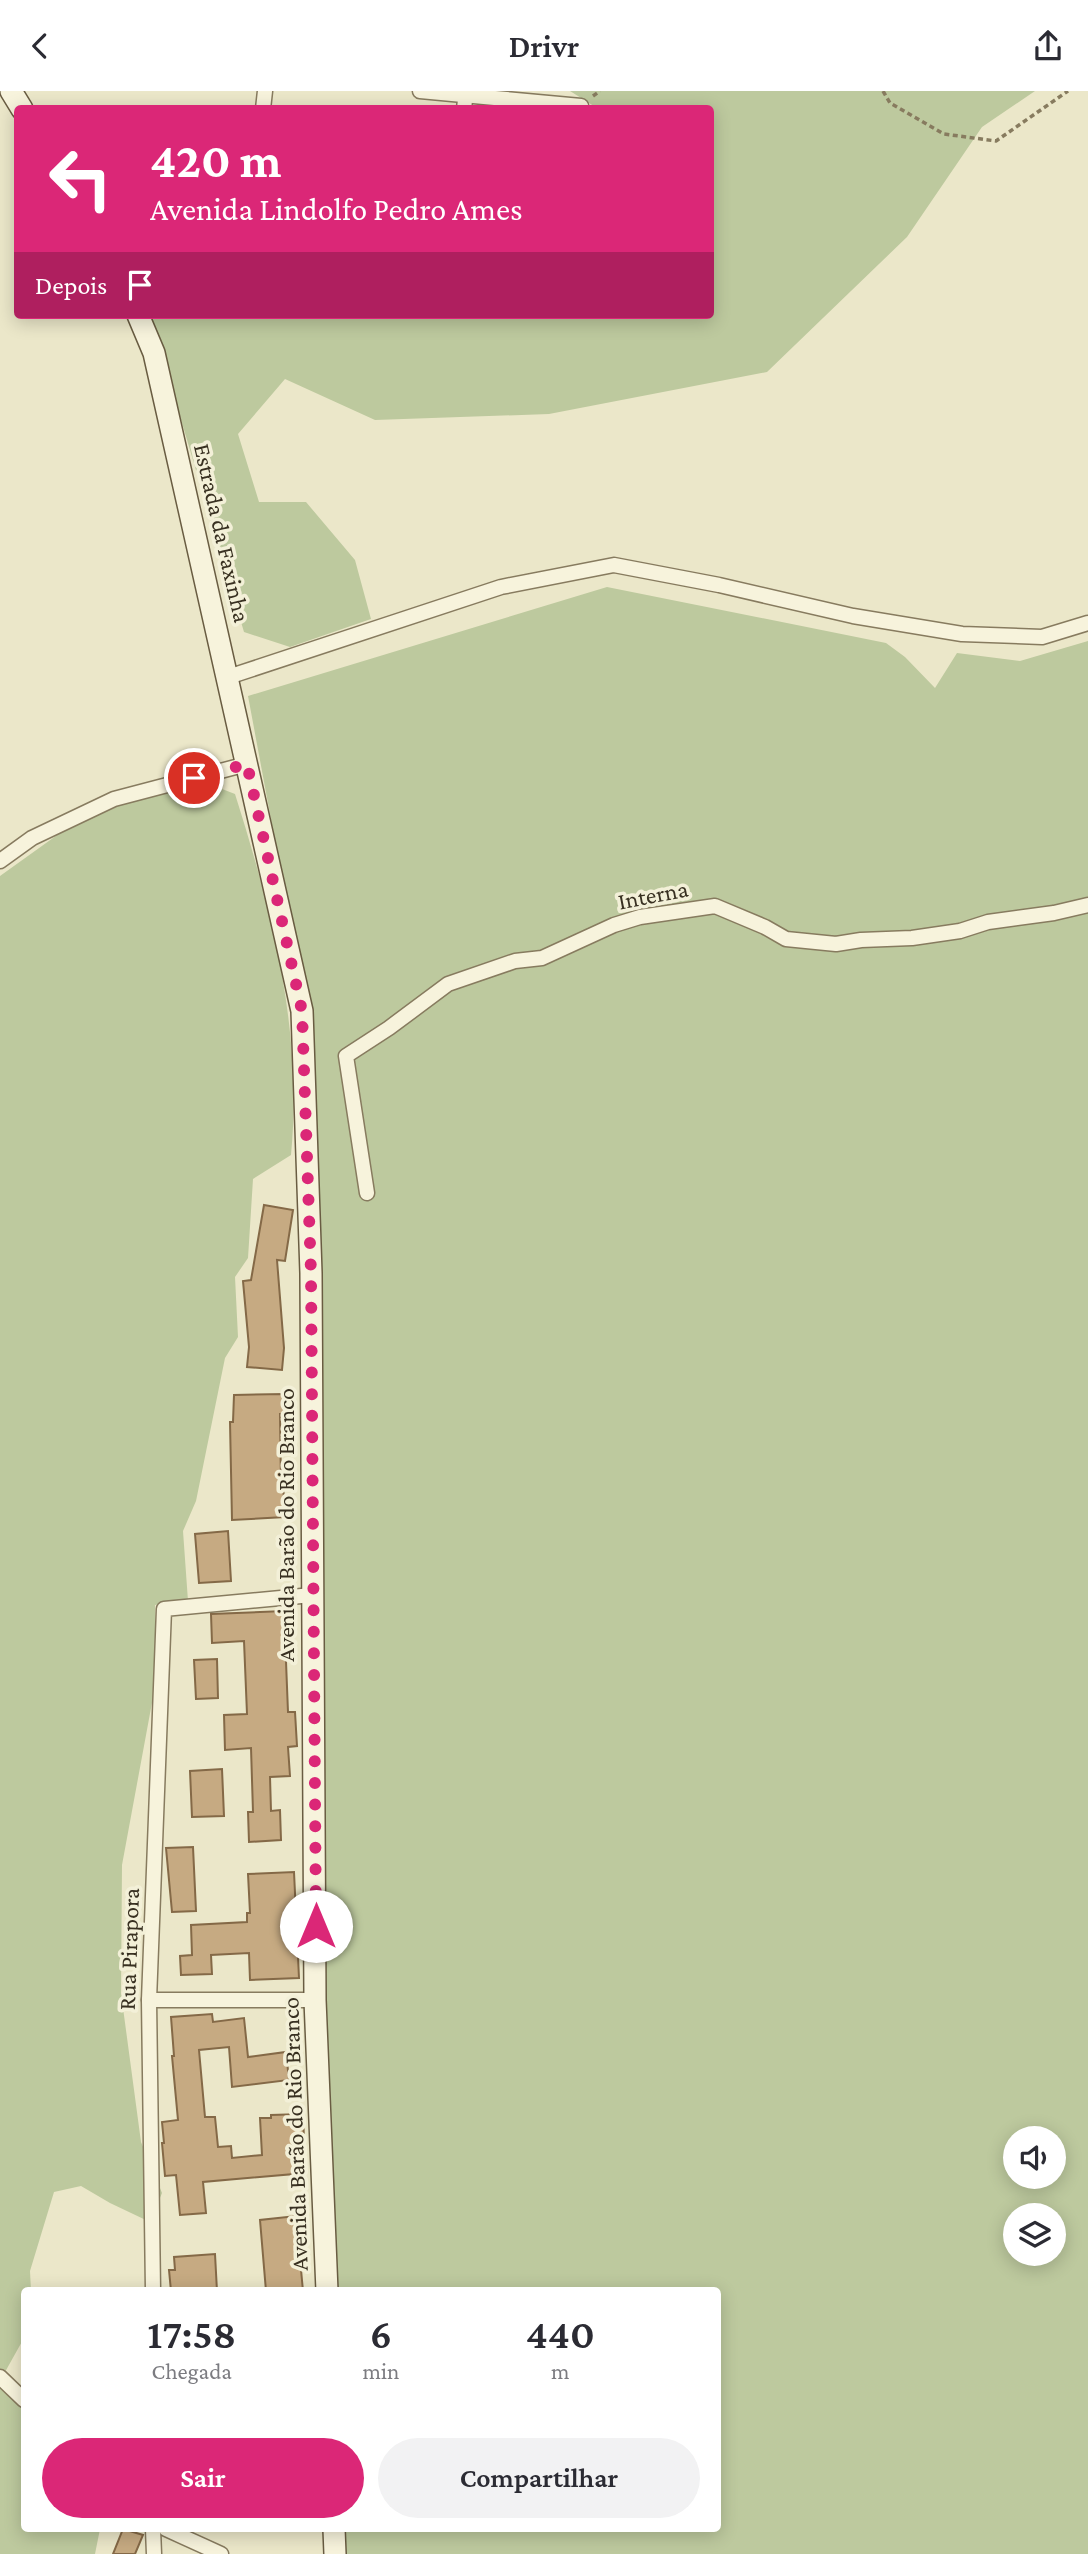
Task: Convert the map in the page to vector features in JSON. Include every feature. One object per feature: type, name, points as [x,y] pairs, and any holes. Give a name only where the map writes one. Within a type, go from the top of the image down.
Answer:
[{"type":"street","points":[[420,91],[465,98],[532,100],[573,105]]},
{"type":"street","name":"Estrada da Faxinha","points":[[140,319],[154,353],[247,764]]},
{"type":"street","points":[[228,677],[501,587],[614,565],[719,585],[853,616],[962,634],[1042,637],[1088,623]]},
{"type":"street","points":[[0,861],[32,838],[114,799],[247,764]]},
{"type":"street","name":"Avenida Barão do Rio Branco","points":[[247,764],[302,1011],[311,1273],[316,2000],[327,2287]]},
{"type":"street","name":"Interna","points":[[367,1193],[346,1056],[448,984],[515,961],[542,958],[614,925],[640,917],[715,906],[786,939],[836,944],[960,931],[988,922],[1054,913],[1088,905]]},
{"type":"street","name":"Rua Pirapora","points":[[153,2287],[149,2000],[164,1609],[312,1595]]},
{"type":"street","points":[[149,2000],[316,2000]]},
{"type":"street","points":[[153,2532],[154,2554]]},
{"type":"street","points":[[173,2532],[221,2554]]},
{"type":"street","points":[[334,2532],[335,2554]]},
{"type":"path","points":[[883,91],[890,103],[944,134],[996,141],[1068,91]]},
{"type":"green space","points":[[570,91],[1035,91],[982,127],[907,237],[767,372],[549,414],[375,420],[285,379],[238,434],[259,502],[306,502],[355,560],[371,619],[290,647],[244,632],[151,319],[714,319],[714,105],[592,105]]},
{"type":"green space","points":[[607,587],[886,643],[905,657],[935,688],[957,653],[1020,661],[1088,641],[1088,2554],[339,2554],[338,2532],[721,2532],[721,2287],[331,2287],[320,1998],[307,1012],[248,696]]},
{"type":"green space","points":[[204,782],[235,794],[272,927],[288,1017],[294,1109],[291,1155],[253,1179],[248,1258],[235,1277],[238,1337],[225,1358],[196,1501],[183,1531],[188,1601],[155,1605],[156,1681],[122,1865],[121,1993],[141,2142],[162,2193],[150,2222],[81,2186],[54,2192],[30,2271],[31,2287],[21,2287],[21,2343],[0,2381],[0,876],[67,828],[149,793]]},
{"type":"green space","points":[[0,2385],[21,2407],[21,2532],[99,2532],[95,2554],[0,2554]]},
{"type":"building","points":[[264,1205],[293,1210],[285,1261],[277,1260],[284,1348],[282,1370],[247,1367],[249,1347],[243,1281],[251,1280]]},
{"type":"building","points":[[284,1394],[284,1414],[280,1414],[281,1484],[285,1517],[232,1520],[230,1422],[233,1422],[234,1395]]},
{"type":"building","points":[[228,1531],[231,1581],[199,1583],[195,1534]]},
{"type":"building","points":[[284,1611],[288,1712],[295,1712],[297,1746],[288,1747],[290,1776],[270,1777],[271,1811],[280,1810],[281,1840],[249,1842],[248,1812],[253,1812],[251,1748],[225,1750],[224,1715],[247,1714],[244,1641],[212,1643],[211,1614]]},
{"type":"building","points":[[217,1659],[218,1698],[196,1699],[194,1660]]},
{"type":"building","points":[[222,1769],[224,1816],[192,1817],[190,1771]]},
{"type":"building","points":[[193,1847],[196,1911],[172,1912],[166,1848]]},
{"type":"building","points":[[294,1872],[299,1978],[250,1980],[249,1953],[211,1955],[212,1974],[181,1975],[180,1956],[192,1955],[191,1925],[247,1922],[247,1913],[250,1913],[248,1874]]},
{"type":"building","points":[[212,2014],[213,2022],[244,2018],[248,2057],[286,2052],[289,2080],[232,2087],[229,2047],[199,2050],[205,2117],[215,2117],[218,2147],[231,2146],[232,2158],[262,2155],[260,2118],[271,2118],[271,2115],[303,2114],[304,2140],[292,2140],[294,2174],[203,2182],[206,2213],[180,2215],[176,2175],[165,2176],[162,2143],[162,2122],[178,2120],[171,2017]]},
{"type":"building","points":[[296,2216],[303,2287],[266,2287],[260,2220]]},
{"type":"building","points":[[215,2254],[217,2287],[171,2287],[169,2270],[175,2270],[174,2257]]},
{"type":"building","points":[[122,2532],[143,2535],[135,2554],[113,2554]]},
{"type":"route","points":[[194,778],[247,764],[302,1011],[311,1273],[316,1926]]}]
